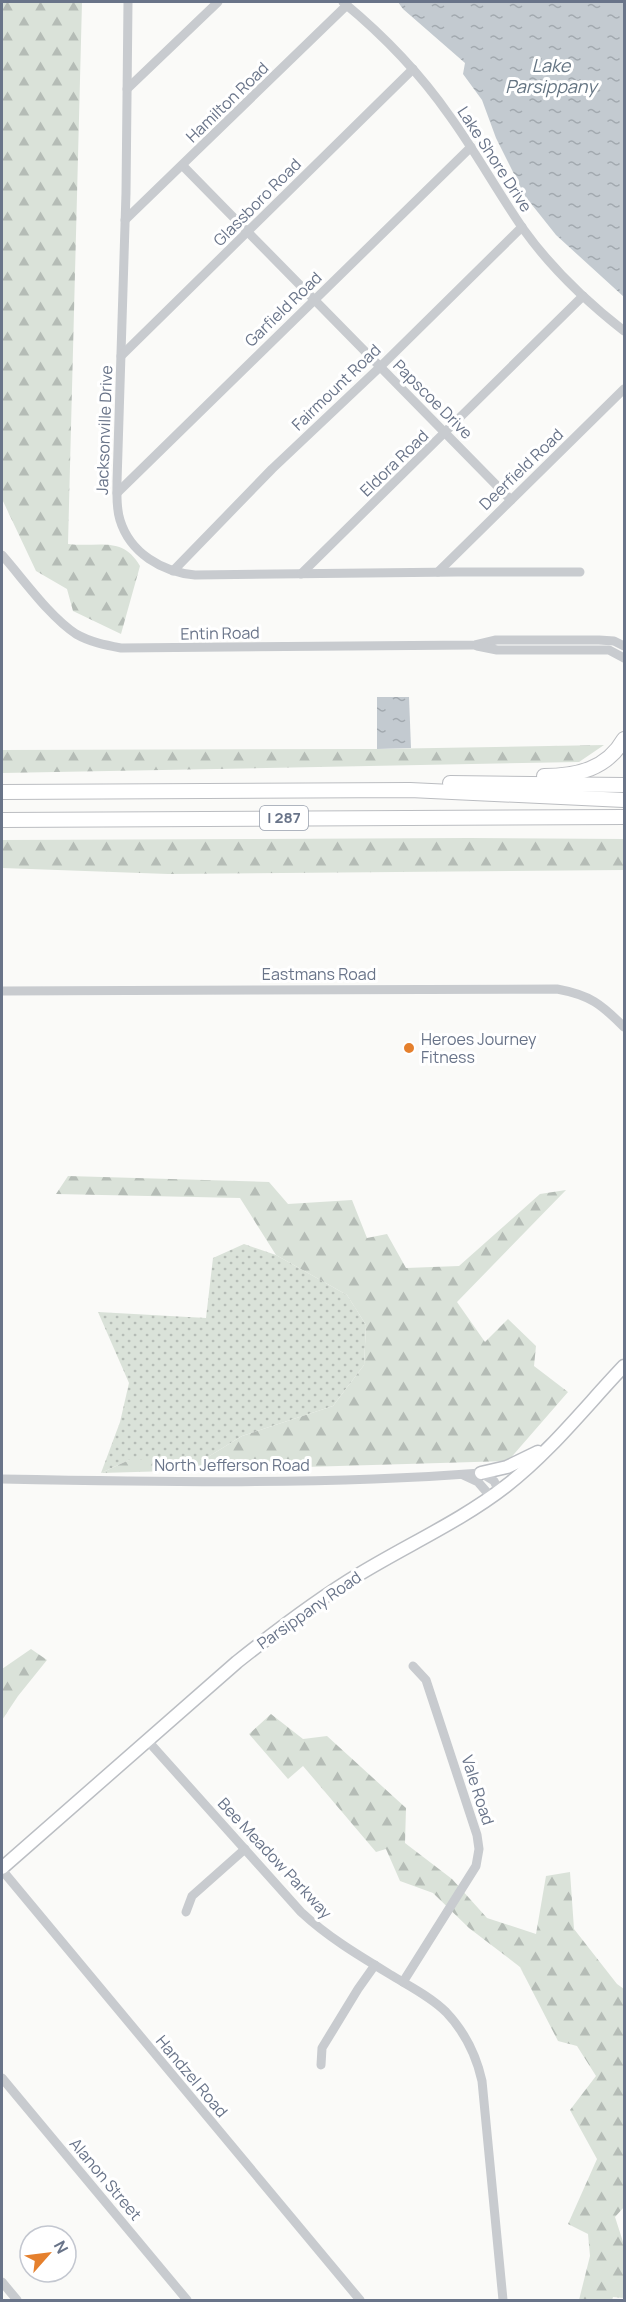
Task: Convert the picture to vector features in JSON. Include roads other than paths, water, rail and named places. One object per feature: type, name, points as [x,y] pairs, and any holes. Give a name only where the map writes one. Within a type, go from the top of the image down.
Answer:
[{"type":"highway","points":[[510,784],[531,776],[574,774],[590,770],[609,760],[624,740]]},
{"type":"highway","name":"I 287","points":[[2,792],[410,790],[445,783],[624,785]]},
{"type":"highway","points":[[410,790],[624,800]]},
{"type":"highway","name":"I 287","points":[[2,820],[624,817]]},
{"type":"main road","name":"Parsippany Road","points":[[2,1869],[237,1662],[318,1600],[495,1494],[527,1469],[624,1366]]},
{"type":"main road","points":[[481,1473],[516,1464],[554,1441]]},
{"type":"street","name":"Jacksonville Drive","points":[[128,2],[125,220],[117,493],[120,519],[129,539],[145,556],[173,571],[195,575],[580,572]]},
{"type":"street","points":[[127,89],[218,2]]},
{"type":"street","name":"Lake Shore Drive","points":[[345,3],[392,46],[413,69],[450,116],[522,226],[547,259],[583,296],[624,331]]},
{"type":"street","name":"Hamilton Road","points":[[125,220],[183,166],[345,3]]},
{"type":"street","name":"Glassboro Road","points":[[121,356],[413,69]]},
{"type":"street","name":"Garfield Road","points":[[117,493],[471,147]]},
{"type":"street","name":"Papscoe Drive","points":[[183,166],[511,500]]},
{"type":"street","name":"Fairmount Road","points":[[173,571],[272,469],[380,367],[522,226]]},
{"type":"street","name":"Eldora Road","points":[[302,574],[583,296]]},
{"type":"street","name":"Deerfield Road","points":[[438,572],[624,389]]},
{"type":"street","name":"Entin Road","points":[[2,555],[65,625],[83,638],[105,645],[149,649],[475,645],[496,640],[599,639],[614,641],[624,646]]},
{"type":"street","name":"Entin Road","points":[[475,645],[497,650],[609,650],[619,653],[624,658]]},
{"type":"street","name":"Eastmans Road","points":[[2,991],[557,989],[596,1001],[624,1027]]},
{"type":"street","points":[[481,1473],[494,1481],[495,1494]]},
{"type":"street","name":"North Jefferson Road","points":[[2,1479],[280,1480],[481,1473]]},
{"type":"street","points":[[463,1474],[495,1494]]},
{"type":"street","name":"Vale Road","points":[[403,1982],[476,1866],[479,1849],[477,1835],[426,1680],[413,1666]]},
{"type":"street","name":"Bee Meadow Parkway","points":[[147,1740],[301,1912],[321,1931],[403,1982],[446,2013],[467,2039],[478,2064],[486,2114],[503,2301]]},
{"type":"street","points":[[186,1912],[192,1896],[244,1849]]},
{"type":"street","name":"Handzel Road","points":[[2,1869],[360,2301]]},
{"type":"street","points":[[321,2066],[322,2048],[375,1965]]},
{"type":"street","name":"Alanon Street","points":[[2,2078],[187,2301]]},
{"type":"street","points":[[2,2282],[17,2301]]},
{"type":"water","name":"Lake Parsippany","points":[[398,2],[624,2],[624,297],[556,235],[525,196],[496,138],[482,100],[463,74],[465,63],[403,9]]},
{"type":"water","points":[[377,697],[409,697],[411,748],[377,749]]},
{"type":"place","name":"Heroes Journey Fitness","points":[[409,1048]]}]
